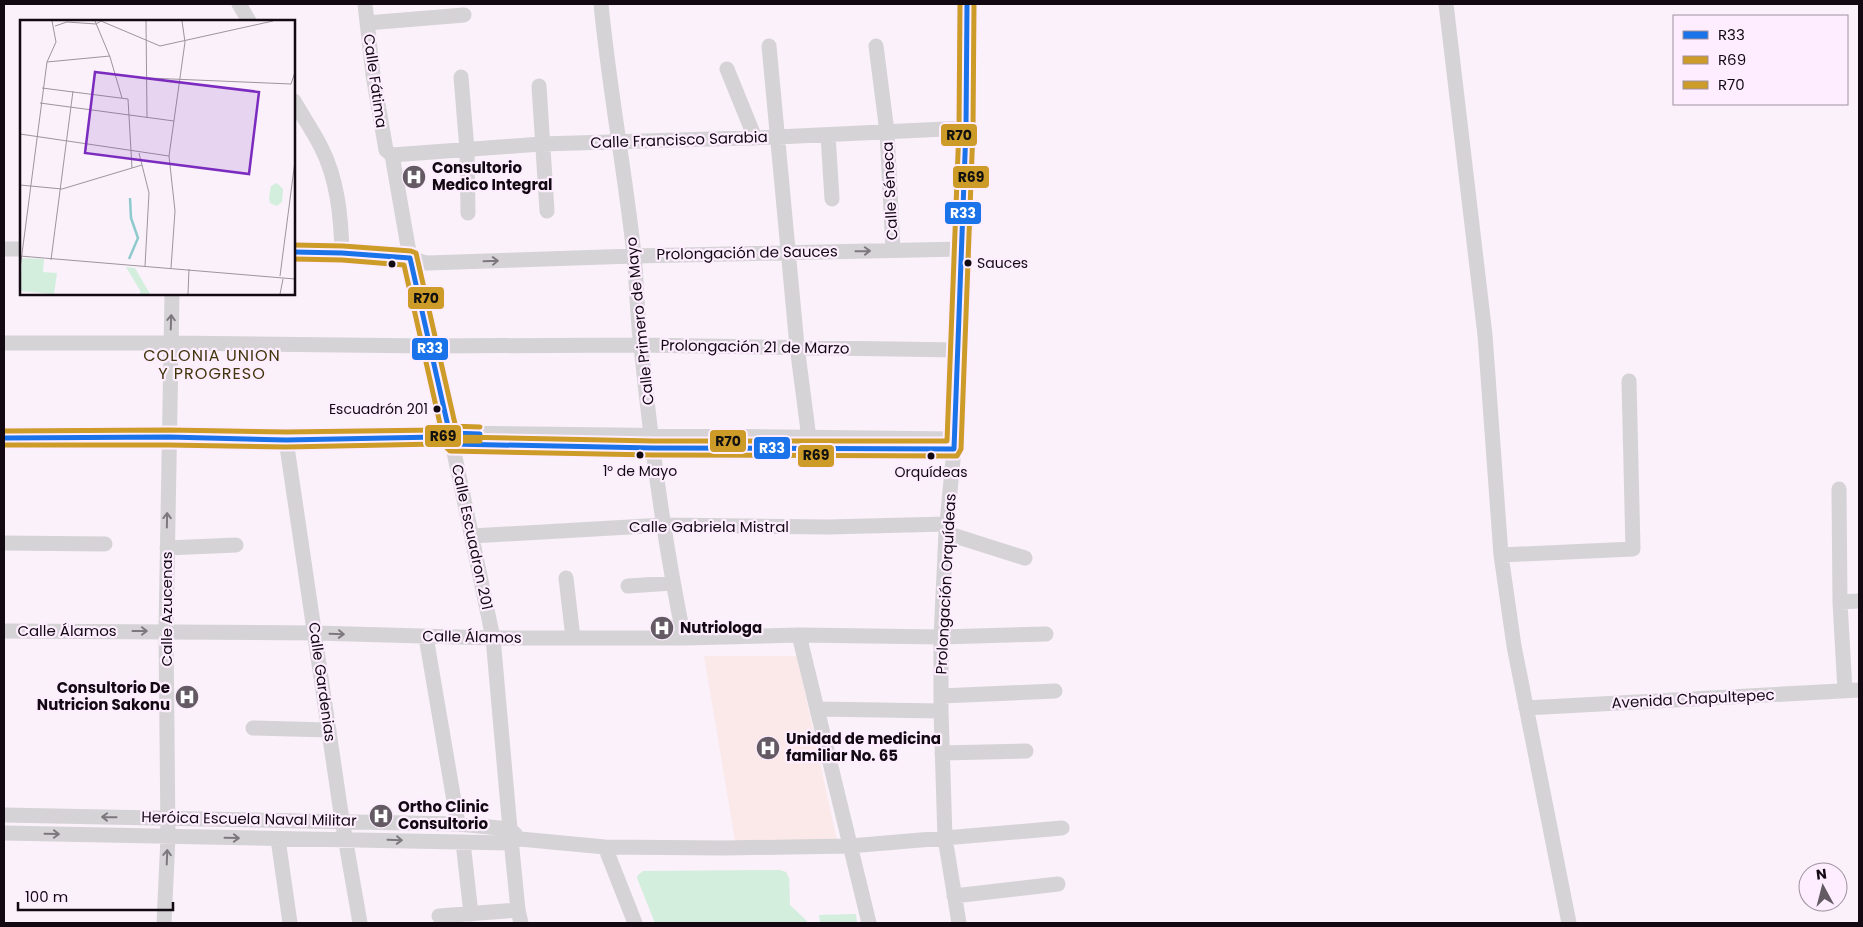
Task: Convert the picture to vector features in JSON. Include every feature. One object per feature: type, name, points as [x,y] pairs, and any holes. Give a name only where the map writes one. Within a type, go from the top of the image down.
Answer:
[{"type":"street","points":[[239,4],[248,20]]},
{"type":"street","name":"Calle Fátima","points":[[365,4],[386,150],[392,154]]},
{"type":"street","name":"Calle Primero de Mayo","points":[[601,4],[606,63],[634,256],[640,345],[652,442],[673,584],[684,638]]},
{"type":"street","name":"Prolongación Orquídeas","points":[[959,923],[944,838],[941,637],[946,529],[955,444],[959,350],[966,128],[967,4]]},
{"type":"street","points":[[1446,4],[1485,335],[1501,555],[1514,646],[1569,923]]},
{"type":"street","points":[[367,24],[464,15]]},
{"type":"street","points":[[769,46],[797,346],[810,443]]},
{"type":"street","name":"Calle Séneca","points":[[876,46],[887,132],[893,250]]},
{"type":"street","points":[[728,69],[755,138]]},
{"type":"street","points":[[461,77],[467,150],[468,213]]},
{"type":"street","points":[[539,86],[547,211]]},
{"type":"street","points":[[295,103],[322,149],[333,180],[341,215],[342,253]]},
{"type":"street","name":"Calle Francisco Sarabia","points":[[392,154],[542,144],[755,138],[966,128]]},
{"type":"street","points":[[828,135],[832,199]]},
{"type":"street","name":"Calle Escuadron 201","points":[[392,154],[410,258],[430,346],[447,438],[472,536],[493,638],[514,837],[519,916]]},
{"type":"street","points":[[4,249],[20,249]]},
{"type":"street","name":"Prolongación de Sauces","points":[[295,252],[410,258],[427,263],[634,256],[962,249]]},
{"type":"street","name":"Calle Azucenas","points":[[164,923],[168,837],[166,631],[172,295]]},
{"type":"street","name":"Prolongación 21 de Marzo","points":[[4,344],[640,345],[959,350]]},
{"type":"street","points":[[1501,555],[1634,549],[1629,381]]},
{"type":"street","points":[[4,438],[169,437],[286,440],[447,438],[652,442],[955,444]]},
{"type":"street","name":"Calle Gardenias","points":[[286,440],[342,820],[360,923]]},
{"type":"street","points":[[1839,489],[1840,602],[1852,691]]},
{"type":"street","name":"Calle Gabriela Mistral","points":[[472,536],[664,525],[946,529],[1026,558]]},
{"type":"street","points":[[4,543],[105,544]]},
{"type":"street","points":[[167,548],[236,545]]},
{"type":"street","points":[[566,578],[573,638]]},
{"type":"street","points":[[628,586],[673,584]]},
{"type":"street","points":[[1840,602],[1859,601]]},
{"type":"street","name":"Calle Álamos","points":[[4,631],[315,633],[493,638],[684,638],[799,635],[941,637],[1046,634]]},
{"type":"street","points":[[799,635],[869,923]]},
{"type":"street","points":[[426,637],[458,824]]},
{"type":"street","points":[[941,696],[1055,691]]},
{"type":"street","name":"Avenida Chapultepec","points":[[1526,708],[1852,691]]},
{"type":"street","points":[[817,709],[941,712]]},
{"type":"street","points":[[253,728],[329,730]]},
{"type":"street","points":[[942,753],[1026,751]]},
{"type":"street","name":"Heróica Escuela Naval Militar","points":[[4,815],[167,819],[342,820],[458,824],[514,837],[604,847],[850,846],[1062,828]]},
{"type":"street","name":"Heróica Escuela Naval Militar","points":[[4,833],[463,842],[514,837]]},
{"type":"street","points":[[278,839],[290,923]]},
{"type":"street","points":[[463,842],[471,914]]},
{"type":"street","points":[[604,847],[635,923]]},
{"type":"street","points":[[954,896],[1058,884]]},
{"type":"street","points":[[438,916],[471,914],[519,916]]},
{"type":"shaded area","name":"Unidad de medicina familiar No. 65","points":[[704,656],[797,656],[837,841],[735,841]]},
{"type":"green space","points":[[780,870],[786,872],[789,878],[790,905],[807,923],[655,923],[637,878],[643,871]]},
{"type":"green space","points":[[856,914],[857,923],[820,923],[819,915]]},
{"type":"transit line","name":"R70","points":[[295,245],[343,246],[411,251],[416,253],[458,437],[653,441],[947,441],[959,128],[960,4]]},
{"type":"transit line","name":"R33","points":[[295,252],[410,258],[452,444],[653,448],[954,449],[966,128],[967,4]]},
{"type":"transit line","name":"R69","points":[[295,259],[342,260],[404,265],[445,446],[450,451],[653,455],[957,456],[961,449],[973,128],[974,4]]},
{"type":"transit line","name":"R70","points":[[4,431],[169,430],[286,432],[436,430],[449,426],[480,427]]},
{"type":"transit line","name":"R33","points":[[4,438],[169,437],[286,440],[437,437],[450,433],[480,434]]},
{"type":"transit line","name":"R69","points":[[4,445],[286,447],[437,444],[451,441],[480,441]]},
{"type":"place","name":"Consultorio Medico Integral","points":[[414,177]]},
{"type":"place","name":"Sauces","points":[[968,263]]},
{"type":"place","name":"Escuadrón 201","points":[[437,409]]},
{"type":"place","name":"1° de Mayo","points":[[640,455]]},
{"type":"place","name":"Orquídeas","points":[[931,456]]},
{"type":"place","name":"Nutriologa","points":[[662,628]]},
{"type":"place","name":"Consultorio De Nutricion Sakonu","points":[[187,697]]},
{"type":"place","name":"Unidad de medicina familiar No. 65","points":[[768,748]]},
{"type":"place","name":"Ortho Clinic Consultorio","points":[[381,816]]},
{"type":"district","name":"COLONIA UNION Y PROGRESO","points":[[212,364]]}]
